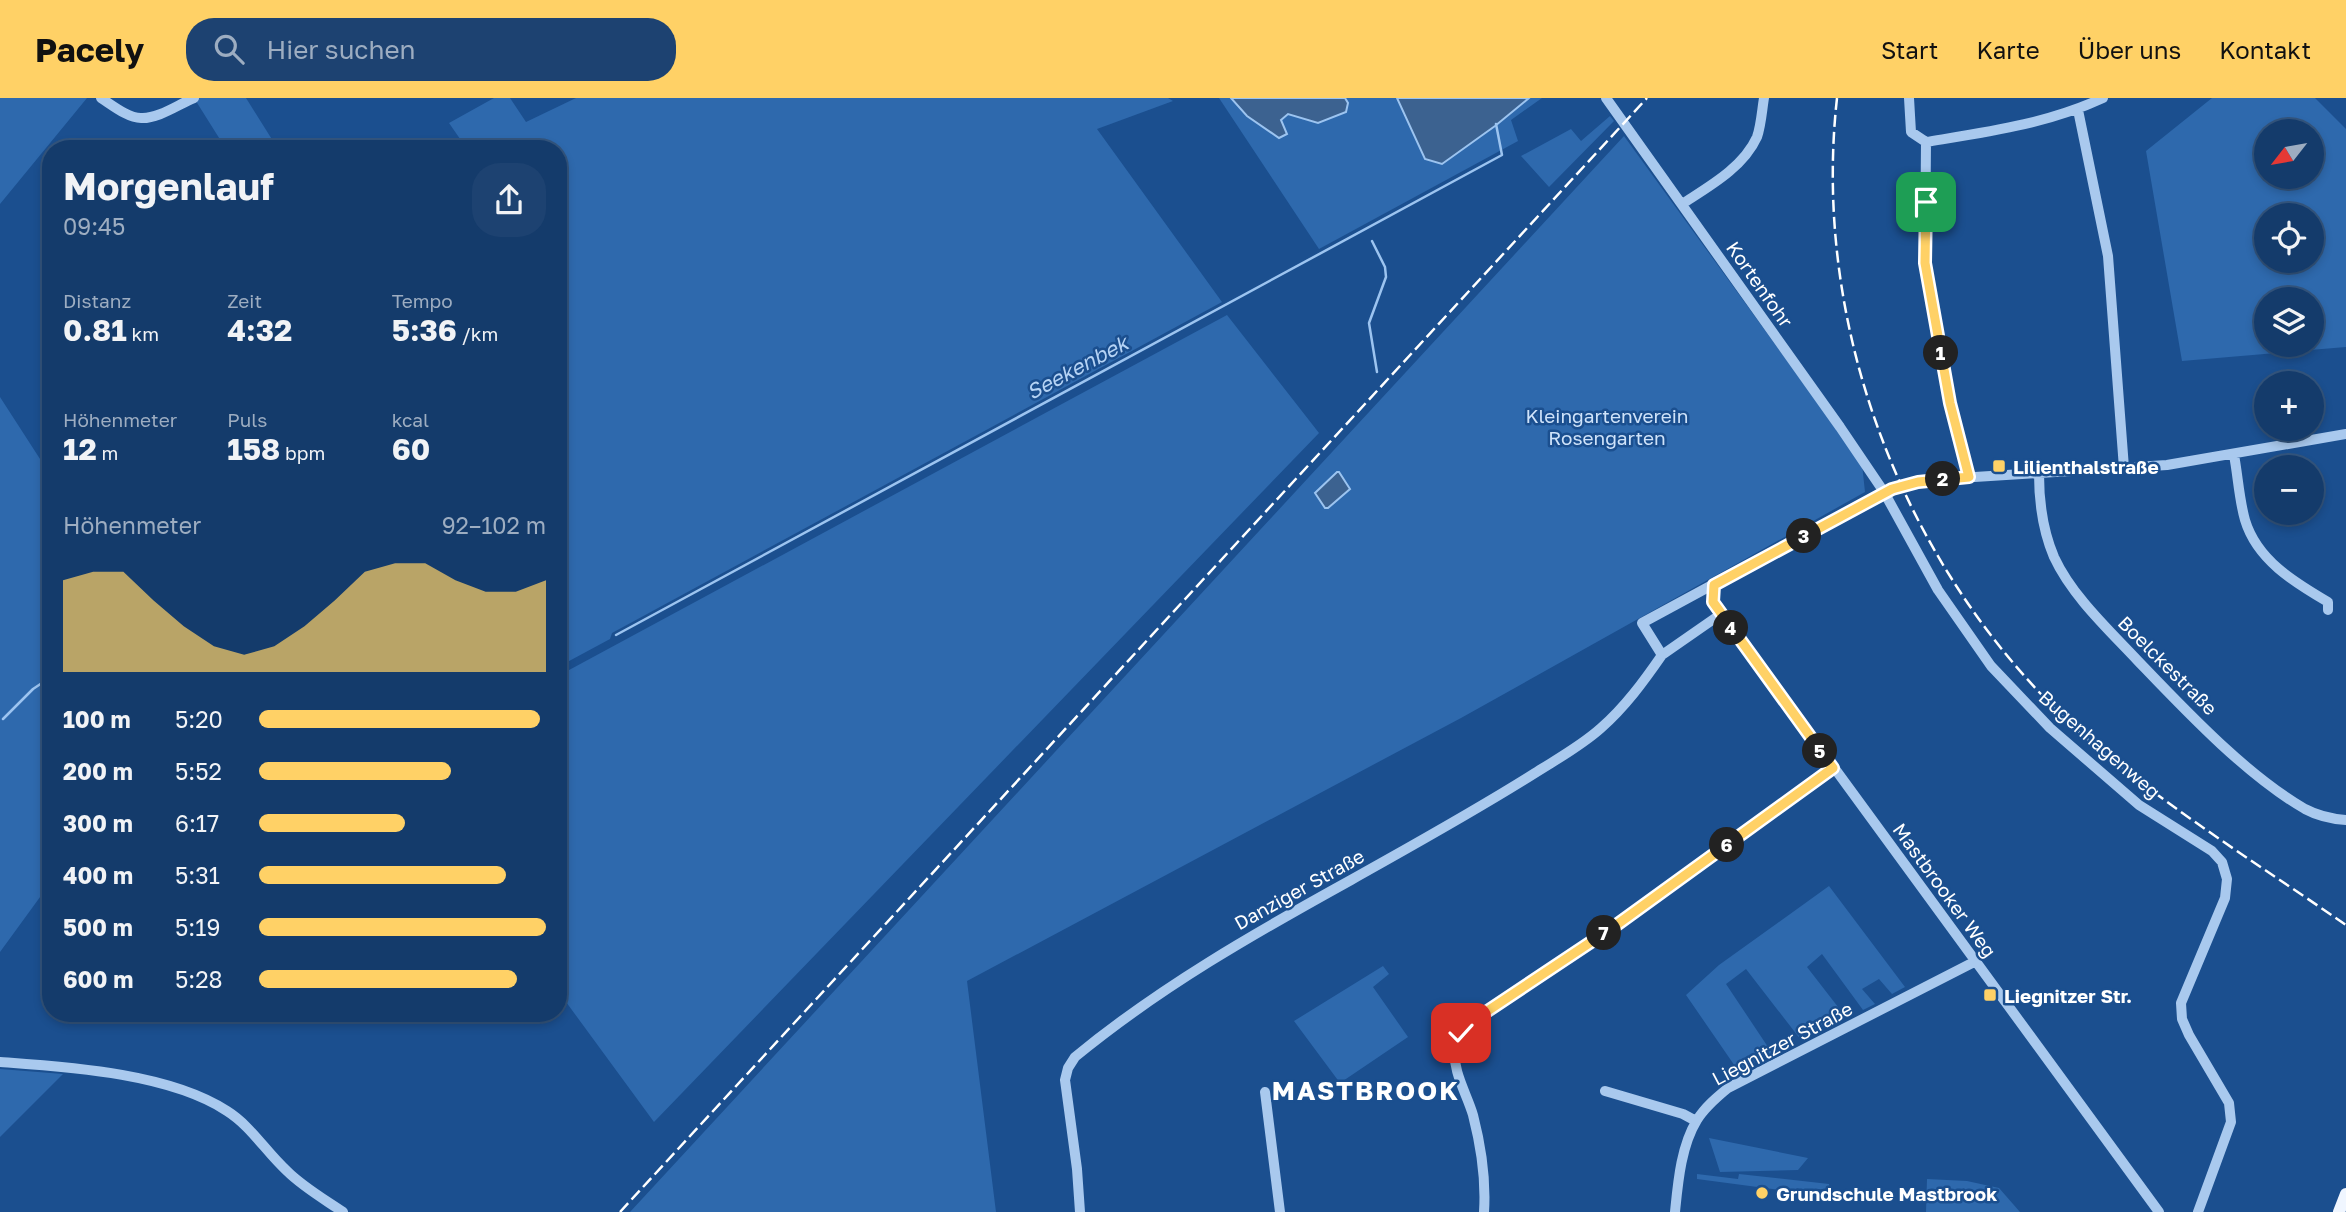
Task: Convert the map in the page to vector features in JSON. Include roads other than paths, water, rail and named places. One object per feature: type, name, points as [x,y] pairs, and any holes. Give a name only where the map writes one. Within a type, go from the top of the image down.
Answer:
[{"type":"main road","points":[[2339,1212],[2346,1194]]},
{"type":"street","points":[[101,98],[141,118],[194,98]]},
{"type":"street","name":"Kortenfohr","points":[[1606,98],[1884,492]]},
{"type":"street","points":[[1682,204],[1731,170],[1745,156],[1757,136],[1764,98]]},
{"type":"street","points":[[1909,98],[1911,132],[1926,142],[2046,121],[2103,98]]},
{"type":"street","points":[[2078,110],[2108,256],[2124,468]]},
{"type":"street","points":[[1926,142],[1925,263],[1950,403],[1969,477]]},
{"type":"street","points":[[1662,655],[1642,624],[1884,492],[1918,482],[1969,477],[2167,465],[2346,434]]},
{"type":"street","points":[[2234,455],[2245,519],[2255,543],[2280,571],[2328,602],[2328,610]]},
{"type":"street","name":"Boelckestraße","points":[[2039,474],[2039,498],[2044,528],[2055,558],[2094,615],[2172,696],[2232,753],[2308,810],[2326,817],[2346,820]]},
{"type":"street","name":"Bugenhagenweg","points":[[1884,492],[1938,590],[1991,666],[2050,728],[2139,804],[2212,851],[2222,862],[2227,879],[2225,898],[2181,1003],[2182,1019],[2189,1035],[2230,1103],[2231,1122],[2198,1212]]},
{"type":"street","name":"Mastbrooker Weg","points":[[1714,585],[1713,602],[1721,614],[2160,1212]]},
{"type":"street","name":"Danziger Straße","points":[[1080,1212],[1065,1080],[1075,1057],[1184,976],[1269,925],[1406,850],[1584,741],[1601,728],[1639,688],[1662,655],[1721,614]]},
{"type":"street","points":[[1484,1212],[1480,1147],[1473,1115],[1457,1070],[1455,1047],[1461,1033],[1477,1018],[1615,926],[1833,768]]},
{"type":"street","name":"Liegnitzer Straße","points":[[1675,1212],[1682,1157],[1696,1121],[1712,1101],[1728,1088],[1976,961]]},
{"type":"street","points":[[0,1062],[90,1069],[196,1094],[228,1111],[254,1134],[287,1172],[342,1212]]},
{"type":"street","points":[[1605,1091],[1683,1114],[1696,1121]]},
{"type":"street","points":[[1265,1092],[1280,1212]]},
{"type":"waterway","name":"Seekenbek","points":[[616,635],[1502,155],[1496,124]]},
{"type":"waterway","points":[[1372,241],[1385,267],[1386,277],[1369,323],[1377,372]]},
{"type":"waterway","points":[[3,719],[42,683]]},
{"type":"railway","points":[[620,1212],[1647,98]]},
{"type":"railway","points":[[1837,98],[1833,189],[1841,280],[1859,369],[1889,456],[1928,539],[1977,616],[2034,687],[2100,750],[2190,818],[2346,925]]},
{"type":"place","name":"Lilienthalstraße","points":[[1999,466]]},
{"type":"place","name":"Liegnitzer Str.","points":[[1990,995]]},
{"type":"place","name":"Grundschule Mastbrook","points":[[1762,1193]]},
{"type":"district","name":"MASTBROOK","points":[[1366,1090]]},
{"type":"park label","name":"Kleingartenverein Rosengarten","points":[[1607,426]]}]
